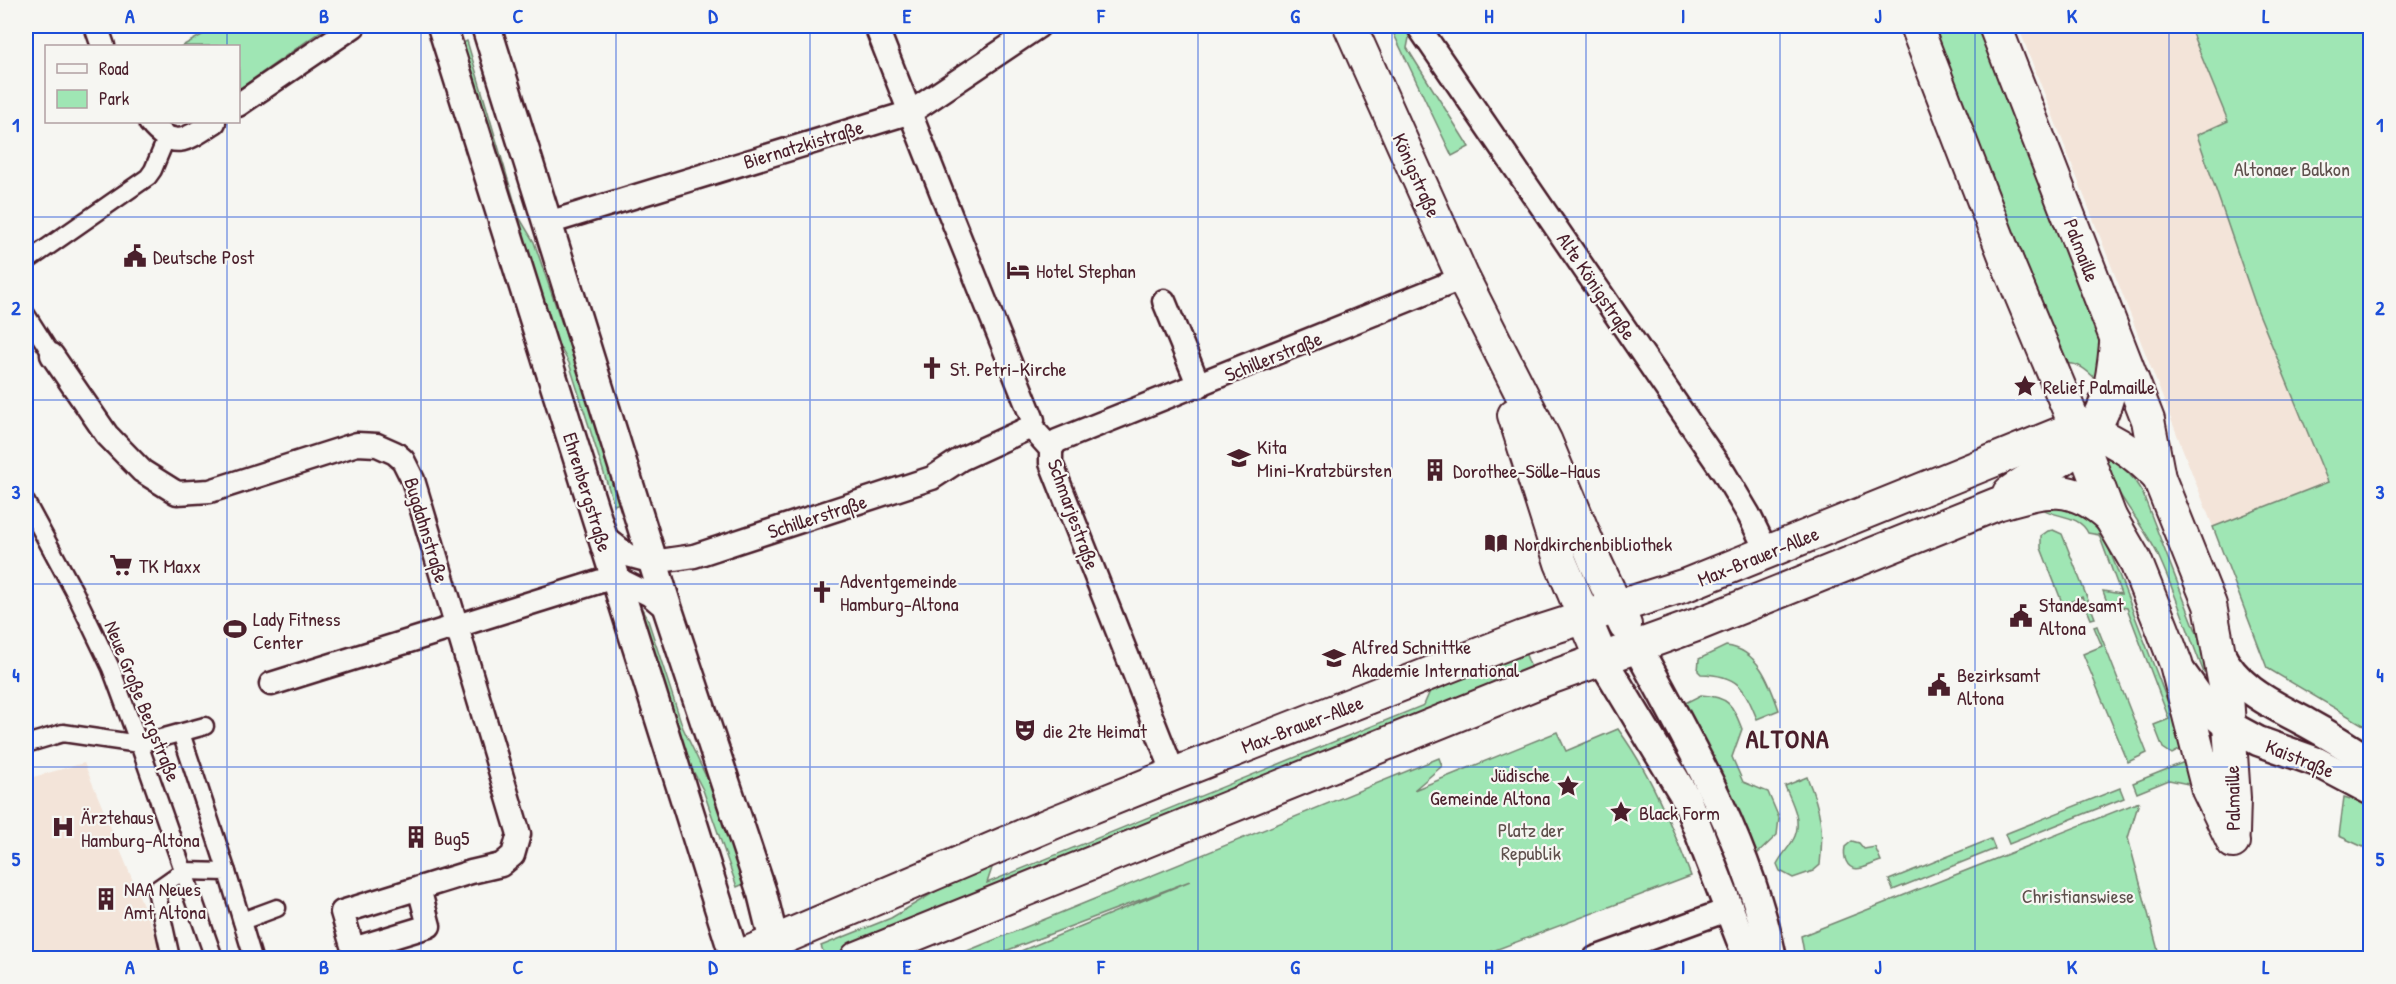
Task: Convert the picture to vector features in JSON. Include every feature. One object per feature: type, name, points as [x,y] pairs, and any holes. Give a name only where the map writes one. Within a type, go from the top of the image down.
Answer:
[{"type":"main road","name":"Königstraße","points":[[1350,26],[1485,325],[1546,442],[1616,608]]},
{"type":"main road","name":"Palmaille","points":[[1916,26],[2008,264],[2083,434],[2110,517],[2134,560],[2176,663],[2208,790],[2233,842],[2234,798],[2221,710],[2218,651],[2210,605],[2159,478],[2148,420],[1995,26]]},
{"type":"main road","name":"Königstraße","points":[[1485,325],[1561,563],[1583,617]]},
{"type":"main road","name":"Max-Brauer-Allee","points":[[1997,504],[2083,434],[2100,417],[2114,378],[2116,339]]},
{"type":"main road","name":"Max-Brauer-Allee","points":[[736,958],[776,950],[1055,822],[1512,641],[1686,585],[1767,552],[2083,434]]},
{"type":"main road","name":"Palmaille","points":[[2083,434],[2135,454],[2159,478]]},
{"type":"main road","name":"Max-Brauer-Allee","points":[[857,958],[1438,723],[1637,647],[1997,504],[2042,491],[2055,490],[2083,497],[2096,504],[2110,517]]},
{"type":"main road","points":[[1616,608],[1637,647]]},
{"type":"main road","points":[[1583,617],[1602,660]]},
{"type":"street","points":[[96,26],[103,45]]},
{"type":"street","points":[[240,104],[354,26]]},
{"type":"street","name":"Ehrenbergstraße","points":[[486,26],[668,610],[762,893],[776,950]]},
{"type":"street","points":[[876,26],[1033,420],[1031,428]]},
{"type":"street","name":"Biernatzkistraße","points":[[548,223],[911,112],[1039,26]]},
{"type":"street","name":"Alte Königstraße","points":[[1418,26],[1724,473],[1749,515],[1767,552]]},
{"type":"street","name":"Ehrenbergstraße","points":[[440,29],[736,958]]},
{"type":"street","points":[[151,123],[166,139],[174,140],[188,137],[212,123]]},
{"type":"street","points":[[26,262],[148,177],[166,139]]},
{"type":"street","name":"Schillerstraße","points":[[1051,448],[1057,441],[1199,386],[1463,278]]},
{"type":"street","points":[[1164,301],[1199,386]]},
{"type":"street","name":"Bugdahnstraße","points":[[26,314],[107,435],[142,471],[177,493],[210,491],[357,444],[377,445],[395,453],[403,460],[413,480],[519,834],[513,855],[501,865],[419,888]]},
{"type":"street","name":"Schillerstraße","points":[[600,532],[627,555],[653,562],[694,556],[932,478],[961,459],[1031,428]]},
{"type":"street","name":"Schmarjestraße","points":[[1031,428],[1051,448],[1051,463],[1174,774]]},
{"type":"street","name":"Neue Große Bergstraße","points":[[26,502],[75,593],[111,668],[214,958]]},
{"type":"street","points":[[271,684],[614,577],[636,586],[668,610]]},
{"type":"street","points":[[1637,647],[1699,761],[1723,811],[1755,896],[1772,958]]},
{"type":"street","name":"Kaistraße","points":[[2218,651],[2236,678],[2259,697],[2370,762]]},
{"type":"street","points":[[1602,660],[1686,798],[1748,958]]},
{"type":"street","name":"Palmaille","points":[[2176,663],[2221,710],[2199,724],[2198,750]]},
{"type":"street","name":"Kaistraße","points":[[2221,710],[2259,697]]},
{"type":"street","name":"Kaistraße","points":[[2221,710],[2258,741],[2316,762],[2370,790]]},
{"type":"street","points":[[26,744],[63,733],[139,744],[205,726]]},
{"type":"street","points":[[181,733],[253,958]]},
{"type":"street","points":[[171,958],[156,890],[183,871],[227,872]]},
{"type":"street","points":[[242,921],[277,908]]},
{"type":"street","points":[[1595,958],[1730,909]]},
{"type":"shaded area","points":[[2018,26],[2189,26],[2228,121],[2197,135],[2257,309],[2328,482],[2213,527]]},
{"type":"shaded area","points":[[84,763],[165,958],[26,958],[26,779]]},
{"type":"green space","points":[[218,26],[328,26],[240,88],[240,45],[184,45]]},
{"type":"green space","points":[[1390,26],[1403,26],[1410,33],[1407,48],[1469,147],[1452,156]]},
{"type":"green space","points":[[1927,26],[1984,26],[2101,329],[2103,386],[2080,366],[2063,365]]},
{"type":"green space","name":"Altonaer Balkon","points":[[2189,26],[2370,26],[2370,729],[2267,668],[2213,527],[2328,482],[2257,309],[2197,135],[2228,121]]},
{"type":"green space","points":[[467,41],[519,217],[534,242],[623,502],[614,505],[569,363],[546,322],[458,45]]},
{"type":"green space","points":[[2102,453],[2126,470],[2143,494],[2200,641],[2207,663],[2207,674],[2204,673],[2157,553],[2118,492]]},
{"type":"green space","points":[[2060,505],[2076,512],[2088,521],[2108,546],[2185,747],[2172,754],[2163,748],[2154,725],[2169,719],[2127,608],[2108,605],[2103,591],[2121,594],[2099,535],[2088,533],[2079,522],[2073,519],[2041,508]]},
{"type":"green space","points":[[2053,530],[2062,534],[2095,618],[2091,619],[2082,597],[2063,605],[2041,548],[2041,536]]},
{"type":"green space","points":[[636,599],[647,617],[683,728],[712,789],[746,883],[737,887],[703,790],[677,740]]},
{"type":"green space","points":[[2097,626],[2147,753],[2128,762],[2083,654],[2102,646],[2094,627]]},
{"type":"green space","points":[[1726,646],[1747,654],[1761,669],[1779,710],[1757,719],[1743,691],[1732,680],[1701,674],[1698,671],[1699,659]]},
{"type":"green space","points":[[1524,650],[1532,670],[826,958],[821,946],[891,918],[948,884],[994,862],[987,883],[1424,705],[1433,684]]},
{"type":"green space","points":[[1701,695],[1724,700],[1732,708],[1742,729],[1732,757],[1743,782],[1768,792],[1779,818],[1777,835],[1756,855],[1683,704]]},
{"type":"green space","name":"Platz der Republik","points":[[1618,729],[1650,782],[1691,876],[1474,958],[1004,958],[1190,881],[987,958],[950,958],[1439,758],[1442,766],[1414,790],[1557,732],[1566,751]]},
{"type":"green space","points":[[2182,763],[2188,764],[2193,785],[2169,780],[2137,793],[2133,783]]},
{"type":"green space","points":[[1807,777],[1816,800],[1820,820],[1822,841],[1820,865],[1813,871],[1793,878],[1780,871],[1777,864],[1797,830],[1795,810],[1785,786]]},
{"type":"green space","points":[[2120,788],[2124,798],[2009,844],[2005,834]]},
{"type":"green space","points":[[2344,797],[2370,805],[2370,850],[2339,836]]},
{"type":"green space","name":"Christianswiese","points":[[2139,802],[2128,838],[2160,958],[1805,958],[1801,936]]},
{"type":"green space","points":[[1991,839],[1995,849],[1893,890],[1889,880]]},
{"type":"green space","points":[[1852,841],[1859,843],[1864,849],[1875,847],[1881,861],[1857,869],[1849,866],[1844,851]]},
{"type":"place","name":"Deutsche Post","points":[[135,256]]},
{"type":"place","name":"Hotel Stephan","points":[[1018,270]]},
{"type":"place","name":"St. Petri-Kirche","points":[[932,368]]},
{"type":"place","name":"Relief Palmaille","points":[[2025,386]]},
{"type":"place","name":"Kita Mini-Kratzbürsten","points":[[1239,458]]},
{"type":"place","name":"Dorothee-Sölle-Haus","points":[[1435,470]]},
{"type":"place","name":"Nordkirchenbibliothek","points":[[1496,543]]},
{"type":"place","name":"TK Maxx","points":[[121,565]]},
{"type":"place","name":"Adventgemeinde Hamburg-Altona","points":[[822,592]]},
{"type":"place","name":"Standesamt Altona","points":[[2021,616]]},
{"type":"place","name":"Lady Fitness Center","points":[[235,629]]},
{"type":"place","name":"Alfred Schnittke Akademie International","points":[[1334,658]]},
{"type":"place","name":"Bezirksamt Altona","points":[[1939,685]]},
{"type":"place","name":"die 2te Heimat","points":[[1025,730]]},
{"type":"place","name":"Jüdische Gemeinde Altona","points":[[1568,786]]},
{"type":"place","name":"Black Form","points":[[1621,812]]},
{"type":"place","name":"Ärztehaus Hamburg-Altona","points":[[63,827]]},
{"type":"place","name":"Bug5","points":[[416,837]]},
{"type":"place","name":"NAA Neues Amt Altona","points":[[106,899]]},
{"type":"district","name":"ALTONA","points":[[1788,738]]}]
